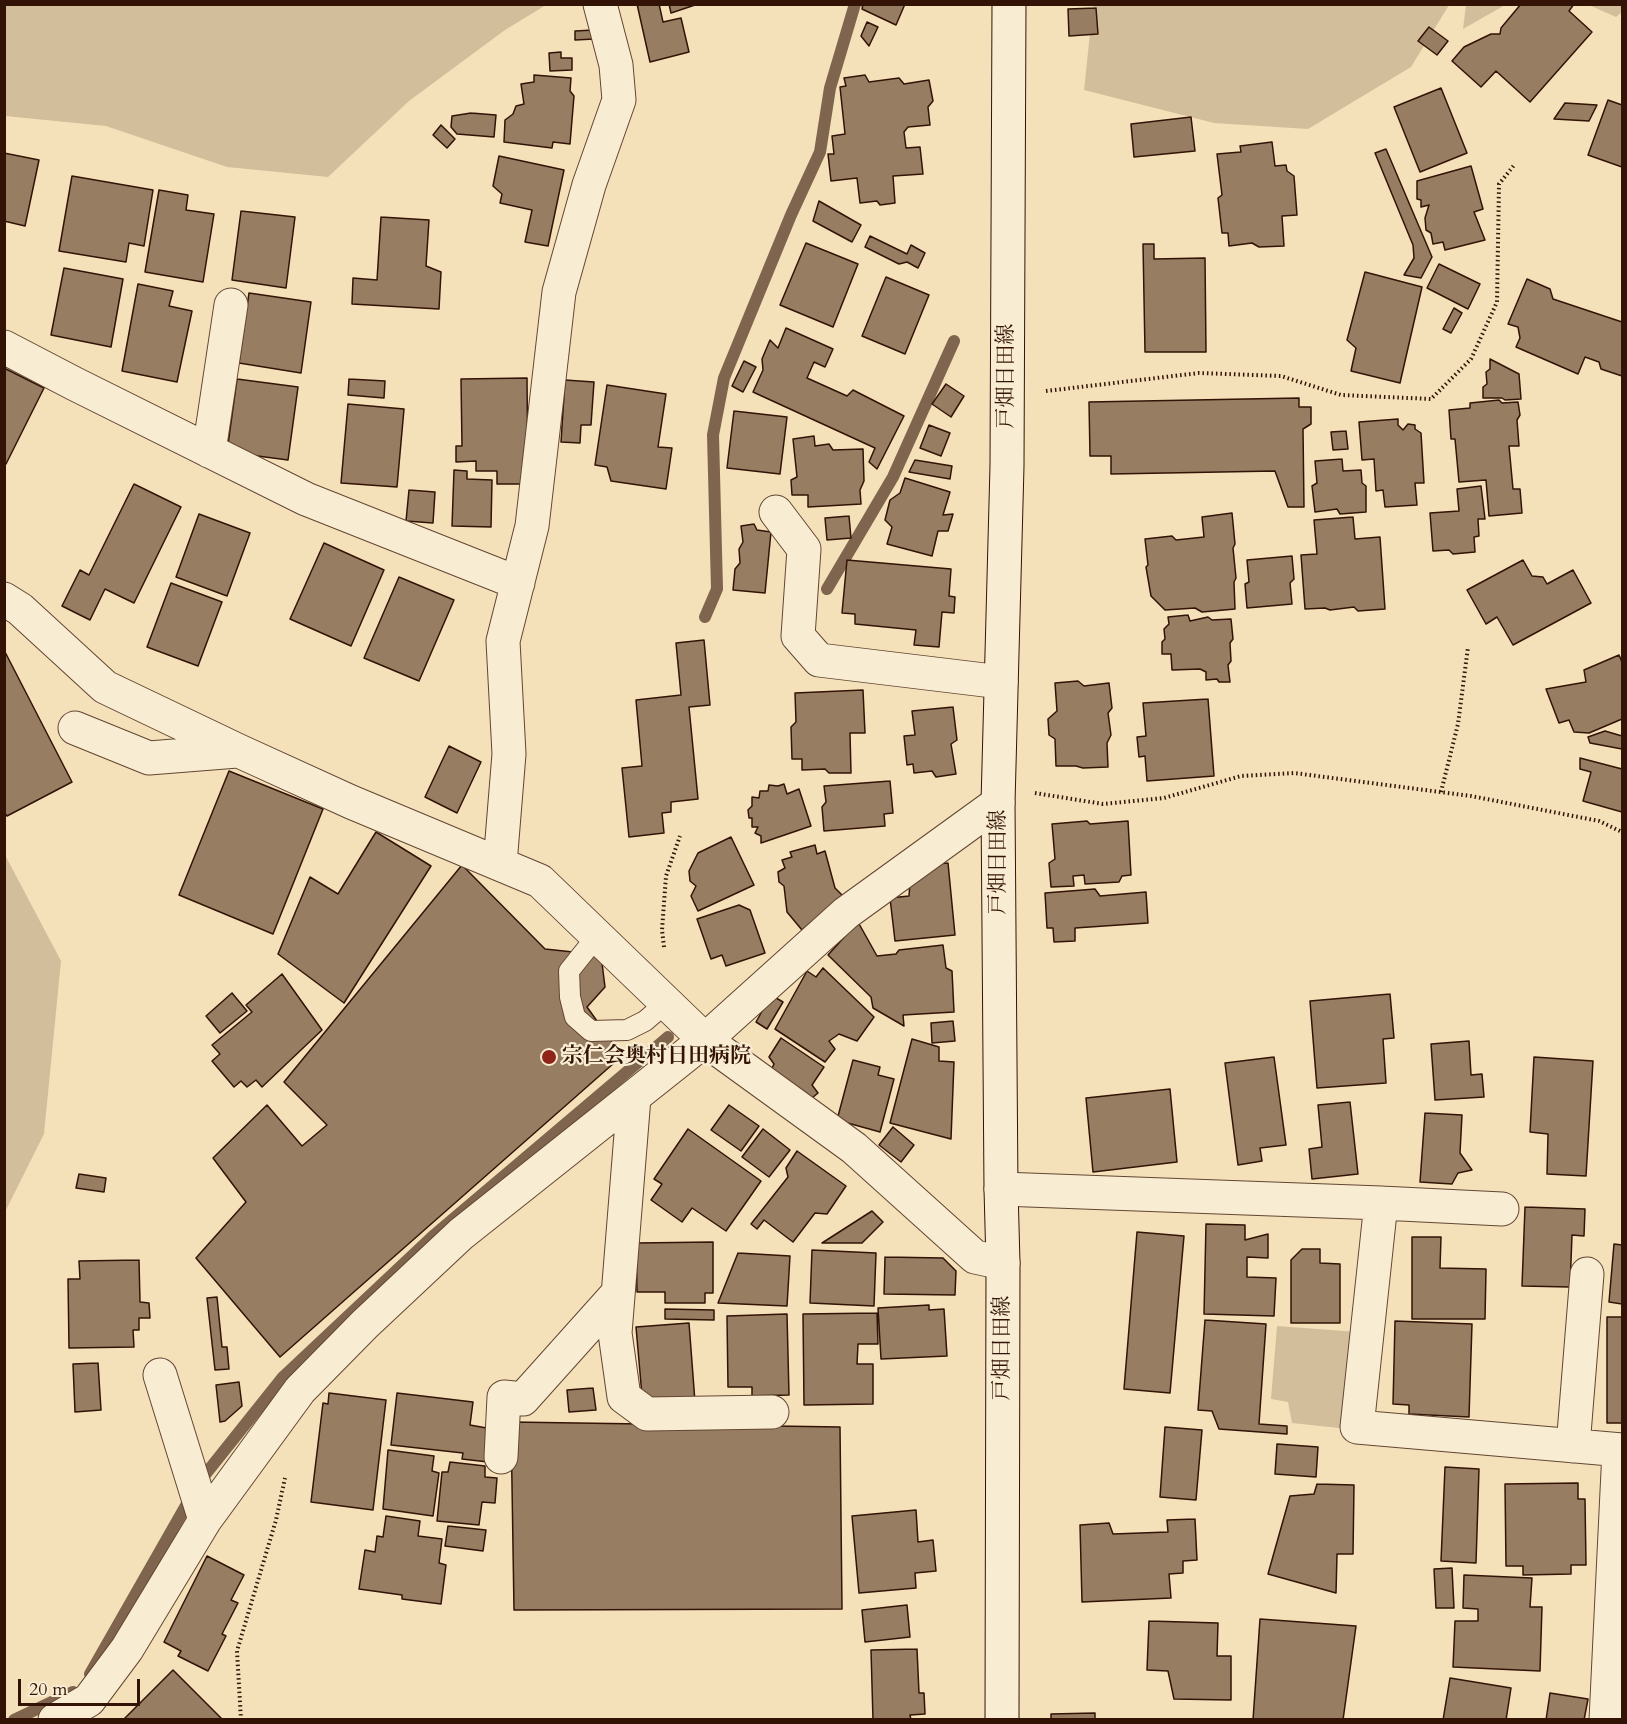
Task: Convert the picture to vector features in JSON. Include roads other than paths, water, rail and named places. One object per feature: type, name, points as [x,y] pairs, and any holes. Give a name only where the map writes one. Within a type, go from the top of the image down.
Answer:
[{"type":"street","points":[[500,864],[509,754],[503,641],[532,526],[559,292],[589,185],[619,100],[616,65],[600,4]]},
{"type":"street","name":"戸畑日田線","points":[[1002,1719],[1003,1263],[998,803],[1007,466],[1009,4]]},
{"type":"street","points":[[209,451],[231,305]]},
{"type":"street","points":[[4,347],[306,499],[518,583]]},
{"type":"street","points":[[776,512],[804,549],[798,636],[819,660],[1001,682]]},
{"type":"street","points":[[4,599],[20,609],[105,687],[351,802],[540,881],[705,1040],[854,1148],[975,1257],[1003,1263]]},
{"type":"street","points":[[75,728],[149,758],[239,751]]},
{"type":"street","points":[[55,1719],[89,1700],[127,1649],[203,1513],[300,1390],[365,1324],[461,1234],[705,1040],[846,913],[998,803]]},
{"type":"street","points":[[634,1097],[615,1333],[624,1396],[647,1414],[772,1412]]},
{"type":"street","points":[[1001,1189],[1502,1209]]},
{"type":"street","points":[[1381,1203],[1357,1427],[1621,1450],[1606,1719]]},
{"type":"street","points":[[1573,1446],[1587,1274]]},
{"type":"street","points":[[501,1457],[504,1397],[523,1399],[618,1293]]},
{"type":"street","points":[[160,1375],[203,1513]]},
{"type":"lane","points":[[597,936],[569,971],[570,996],[575,1017],[591,1031],[627,1030],[669,1005]]},
{"type":"waterway","points":[[705,617],[717,589],[713,435],[724,378],[791,215],[820,152],[830,88],[855,4]]},
{"type":"waterway","points":[[827,589],[893,477],[954,341]]},
{"type":"waterway","points":[[90,1674],[200,1481],[283,1377],[433,1236],[668,1037]]},
{"type":"waterway","points":[[14,1720],[73,1692]]},
{"type":"place","name":"宗仁会奥村日田病院","points":[[549,1057]]}]
